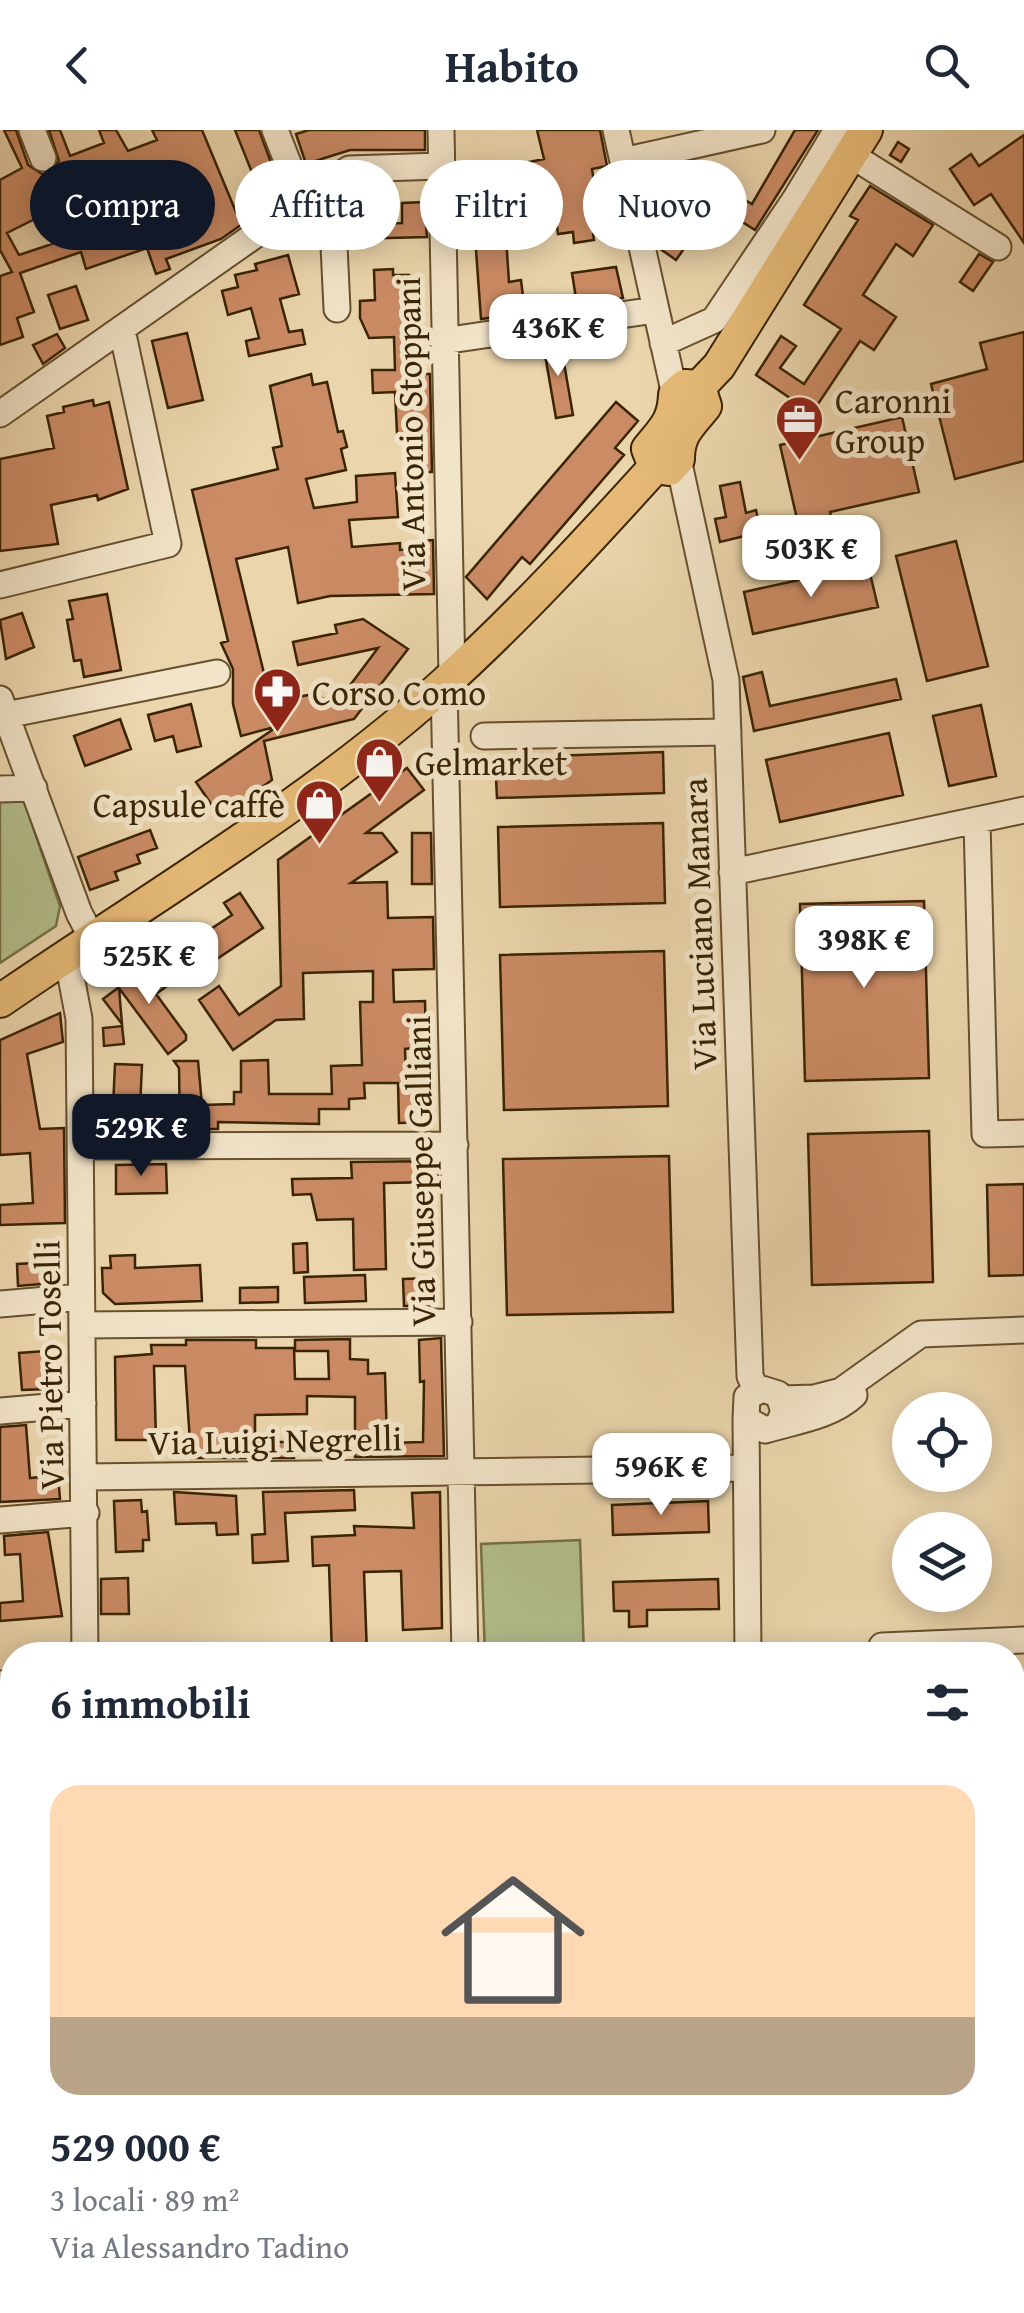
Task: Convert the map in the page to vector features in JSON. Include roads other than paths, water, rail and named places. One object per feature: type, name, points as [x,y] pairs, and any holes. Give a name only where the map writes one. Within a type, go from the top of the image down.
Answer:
[{"type":"main road","points":[[0,1001],[352,758],[448,680],[553,581],[667,463],[684,430],[705,406],[687,391],[719,366],[805,205],[852,138]]},
{"type":"street","points":[[32,130],[43,158]]},
{"type":"street","points":[[275,130],[287,160]]},
{"type":"street","name":"Via Antonio Stoppani","points":[[441,130],[441,160]]},
{"type":"street","points":[[616,130],[623,160]]},
{"type":"street","points":[[627,160],[762,130]]},
{"type":"street","points":[[852,138],[998,247]]},
{"type":"street","points":[[663,343],[714,320],[805,205]]},
{"type":"street","points":[[0,414],[238,250]]},
{"type":"street","points":[[337,250],[338,309]]},
{"type":"street","name":"Via Antonio Stoppani","points":[[442,250],[448,680]]},
{"type":"street","points":[[642,250],[663,343],[687,391]]},
{"type":"street","points":[[444,341],[656,313]]},
{"type":"street","points":[[0,584],[168,544],[122,330]]},
{"type":"street","name":"Via Luciano Manara","points":[[667,463],[726,680],[750,1376],[756,1390],[768,1389],[768,1417]]},
{"type":"street","points":[[80,947],[79,914],[3,707],[218,674]]},
{"type":"street","name":"Via Giuseppe Galliani","points":[[448,680],[465,1642]]},
{"type":"street","points":[[484,736],[728,732]]},
{"type":"street","points":[[0,790],[34,788]]},
{"type":"street","points":[[732,872],[1024,810]]},
{"type":"street","points":[[977,821],[985,1134],[1024,1133]]},
{"type":"street","name":"Via Pietro Toselli","points":[[80,947],[81,1297],[87,1476],[85,1642]]},
{"type":"street","points":[[81,1146],[455,1145]]},
{"type":"street","points":[[0,1304],[81,1297]]},
{"type":"street","points":[[82,1325],[459,1322]]},
{"type":"street","points":[[748,1642],[744,1463],[768,1417],[819,1416],[840,1408],[882,1362],[921,1334],[1024,1330]]},
{"type":"street","points":[[0,1411],[84,1404]]},
{"type":"street","name":"Via Luigi Negrelli","points":[[87,1476],[463,1473],[744,1463]]},
{"type":"street","points":[[0,1520],[86,1513]]},
{"type":"street","points":[[977,1642],[1024,1640]]},
{"type":"place","name":"Caronni Group","points":[[800,462]]},
{"type":"place","name":"Corso Como","points":[[277,734]]},
{"type":"place","name":"Gelmarket","points":[[380,804]]},
{"type":"place","name":"Capsule caffè","points":[[320,846]]}]
